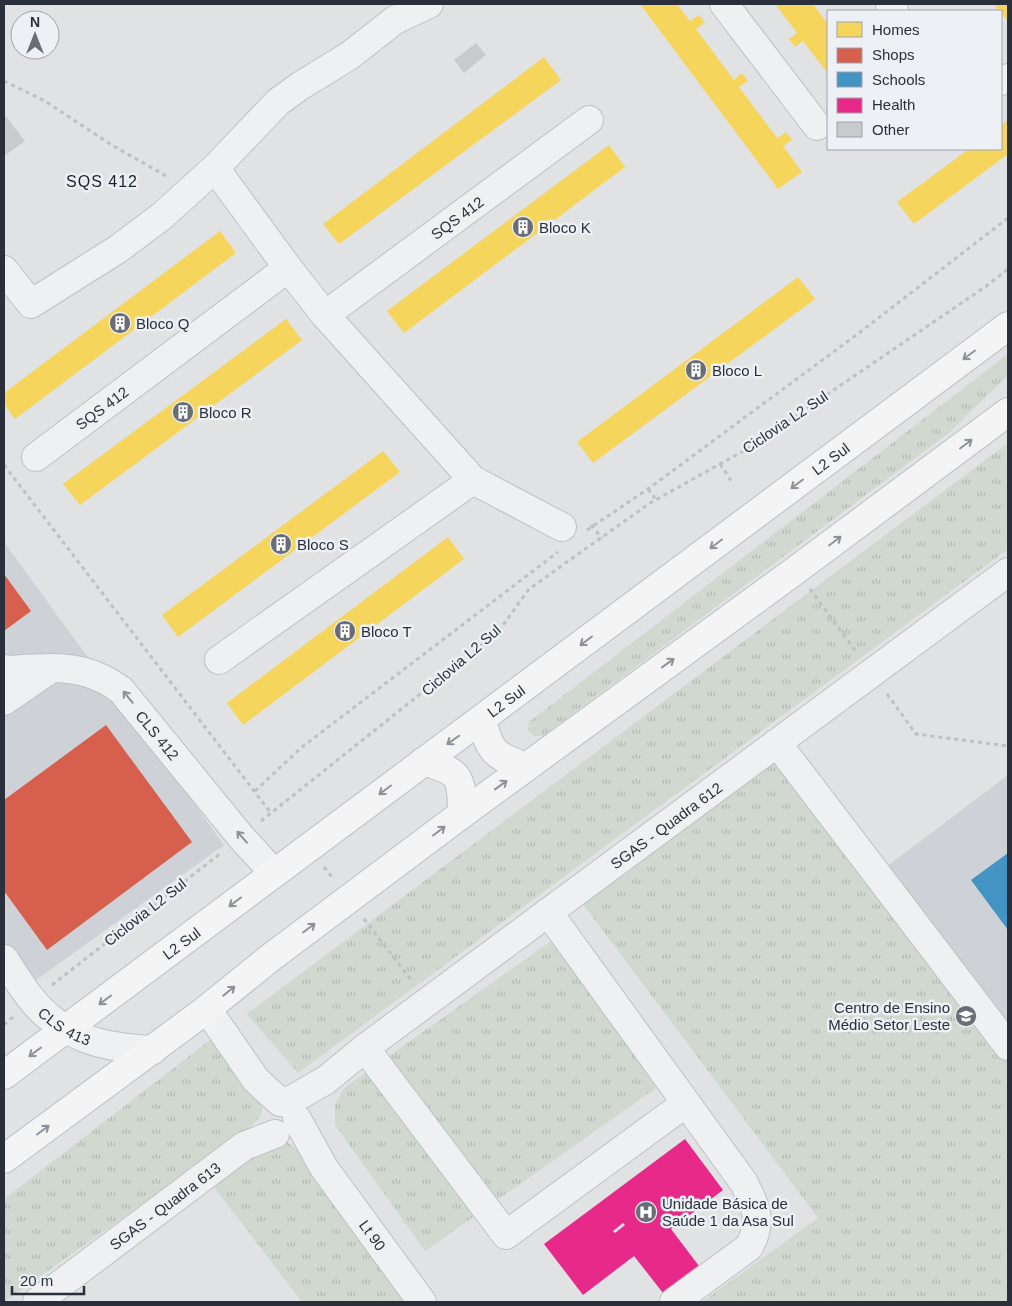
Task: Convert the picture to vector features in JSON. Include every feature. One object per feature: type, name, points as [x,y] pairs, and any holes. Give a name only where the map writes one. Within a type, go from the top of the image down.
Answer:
[{"type":"main road","name":"L2 Sul","points":[[4,1075],[1008,326]]},
{"type":"main road","points":[[4,1159],[153,1050],[349,898],[1008,412]]},
{"type":"main road","points":[[482,720],[487,740],[494,751],[506,760],[526,767]]},
{"type":"main road","points":[[424,761],[445,767],[456,775],[462,790],[462,814]]},
{"type":"street","points":[[4,270],[30,304],[118,249],[162,216],[216,168],[278,102],[349,56],[389,12],[428,4]]},
{"type":"street","points":[[724,4],[817,126]]},
{"type":"street","name":"SQS 412","points":[[325,315],[589,120]]},
{"type":"street","points":[[216,168],[288,268],[325,315],[474,480],[570,536]]},
{"type":"street","name":"SQS 412","points":[[36,457],[288,268]]},
{"type":"street","points":[[219,660],[474,480]]},
{"type":"street","name":"SGAS - Quadra 612","points":[[281,1117],[365,1048],[1008,572]]},
{"type":"street","name":"CLS 412","points":[[4,668],[9,670],[52,668],[76,671],[100,677],[122,690],[241,837],[274,873]]},
{"type":"street","points":[[4,701],[52,668]]},
{"type":"street","points":[[777,743],[1008,1046]]},
{"type":"street","points":[[548,912],[744,1183],[754,1204],[758,1221],[756,1234],[749,1247],[674,1302]]},
{"type":"street","name":"CLS 413","points":[[4,959],[33,1000],[48,1017],[66,1029],[80,1037],[103,1044],[153,1050]]},
{"type":"street","name":"Lt 90","points":[[207,1009],[281,1117],[324,1168],[422,1302]]},
{"type":"street","points":[[365,1048],[506,1235],[686,1103]]},
{"type":"street","name":"SGAS - Quadra 613","points":[[36,1302],[281,1117]]},
{"type":"path","points":[[4,80],[45,101],[110,144],[153,167],[189,190]]},
{"type":"path","points":[[254,791],[302,747],[570,536],[648,489],[860,333],[1008,218]]},
{"type":"path","name":"Ciclovia L2 Sul","points":[[4,1025],[33,1000],[498,632],[529,589],[656,500],[747,449],[985,287],[1008,269]]},
{"type":"path","points":[[720,464],[732,482]]},
{"type":"path","points":[[4,465],[271,813]]},
{"type":"path","points":[[648,489],[656,500]]},
{"type":"path","points":[[308,847],[427,1002]]},
{"type":"shaded area","points":[[4,542],[224,845],[29,985],[4,949]]},
{"type":"shaded area","name":"Centro de Ensino Médio Setor Leste","points":[[1008,775],[1008,1131],[840,902]]},
{"type":"green space","points":[[1008,354],[1008,375],[950,432],[543,736],[534,736],[528,730],[529,722]]},
{"type":"green space","points":[[1008,443],[1008,549],[298,1073],[247,1014]]},
{"type":"green space","points":[[777,743],[1008,1067],[1008,1302],[702,1302],[818,1218],[574,892]]},
{"type":"green space","points":[[554,939],[659,1086],[425,1251],[335,1125],[335,1105],[344,1088]]},
{"type":"green space","points":[[218,1034],[263,1108],[260,1117],[248,1129],[4,1302],[4,1199]]},
{"type":"green space","points":[[275,1134],[324,1168],[422,1302],[302,1302],[205,1175]]},
{"type":"building: Homes","points":[[640,4],[677,4],[690,21],[699,15],[705,22],[696,29],[734,80],[742,73],[748,81],[739,87],[777,138],[786,132],[792,140],[783,146],[802,172],[778,189]]},
{"type":"building: Homes","points":[[775,4],[813,4],[827,23],[827,73],[803,41],[795,47],[789,39],[797,33]]},
{"type":"building: Homes","points":[[994,4],[1008,4],[1007,20],[1002,14],[1002,10],[999,10]]},
{"type":"building: Homes","points":[[544,57],[561,80],[339,244],[323,224]]},
{"type":"building: Homes","points":[[1008,120],[1008,154],[914,224],[897,202],[968,150],[1002,150],[1002,124]]},
{"type":"building: Homes","name":"Bloco K","points":[[609,145],[625,167],[404,333],[387,311]]},
{"type":"building: Homes","name":"Bloco Q","points":[[220,231],[236,253],[15,419],[4,404],[4,393]]},
{"type":"building: Homes","name":"Bloco L","points":[[798,277],[815,299],[593,463],[577,442]]},
{"type":"building: Homes","name":"Bloco R","points":[[286,319],[302,340],[80,505],[63,484]]},
{"type":"building: Homes","name":"Bloco S","points":[[383,451],[400,472],[178,637],[162,615]]},
{"type":"building: Homes","name":"Bloco T","points":[[448,537],[464,559],[243,725],[227,703]]},
{"type":"building: Shops","points":[[4,574],[31,611],[4,631]]},
{"type":"building: Shops","points":[[106,725],[192,842],[47,950],[4,891],[4,800]]},
{"type":"building: Schools","points":[[1008,853],[1008,930],[971,880]]},
{"type":"building: Health","name":"Unidade Básica de Saúde 1 da Asa Sul","points":[[685,1139],[723,1190],[671,1229],[699,1266],[663,1293],[634,1256],[583,1295],[544,1244]],"holes":[[[623,1223],[625,1225],[615,1233],[613,1231]]]},
{"type":"building: Other","points":[[476,43],[486,55],[464,73],[454,60]]},
{"type":"building: Other","points":[[4,114],[25,141],[4,156]]},
{"type":"place","name":"Bloco K","points":[[523,227]]},
{"type":"place","name":"Bloco Q","points":[[120,323]]},
{"type":"place","name":"Bloco L","points":[[696,370]]},
{"type":"place","name":"Bloco R","points":[[183,412]]},
{"type":"place","name":"Bloco S","points":[[281,544]]},
{"type":"place","name":"Bloco T","points":[[345,631]]},
{"type":"place","name":"Centro de Ensino Médio Setor Leste","points":[[966,1016]]},
{"type":"place","name":"Unidade Básica de Saúde 1 da Asa Sul","points":[[646,1212]]},
{"type":"district","name":"SQS 412","points":[[102,181]]}]
